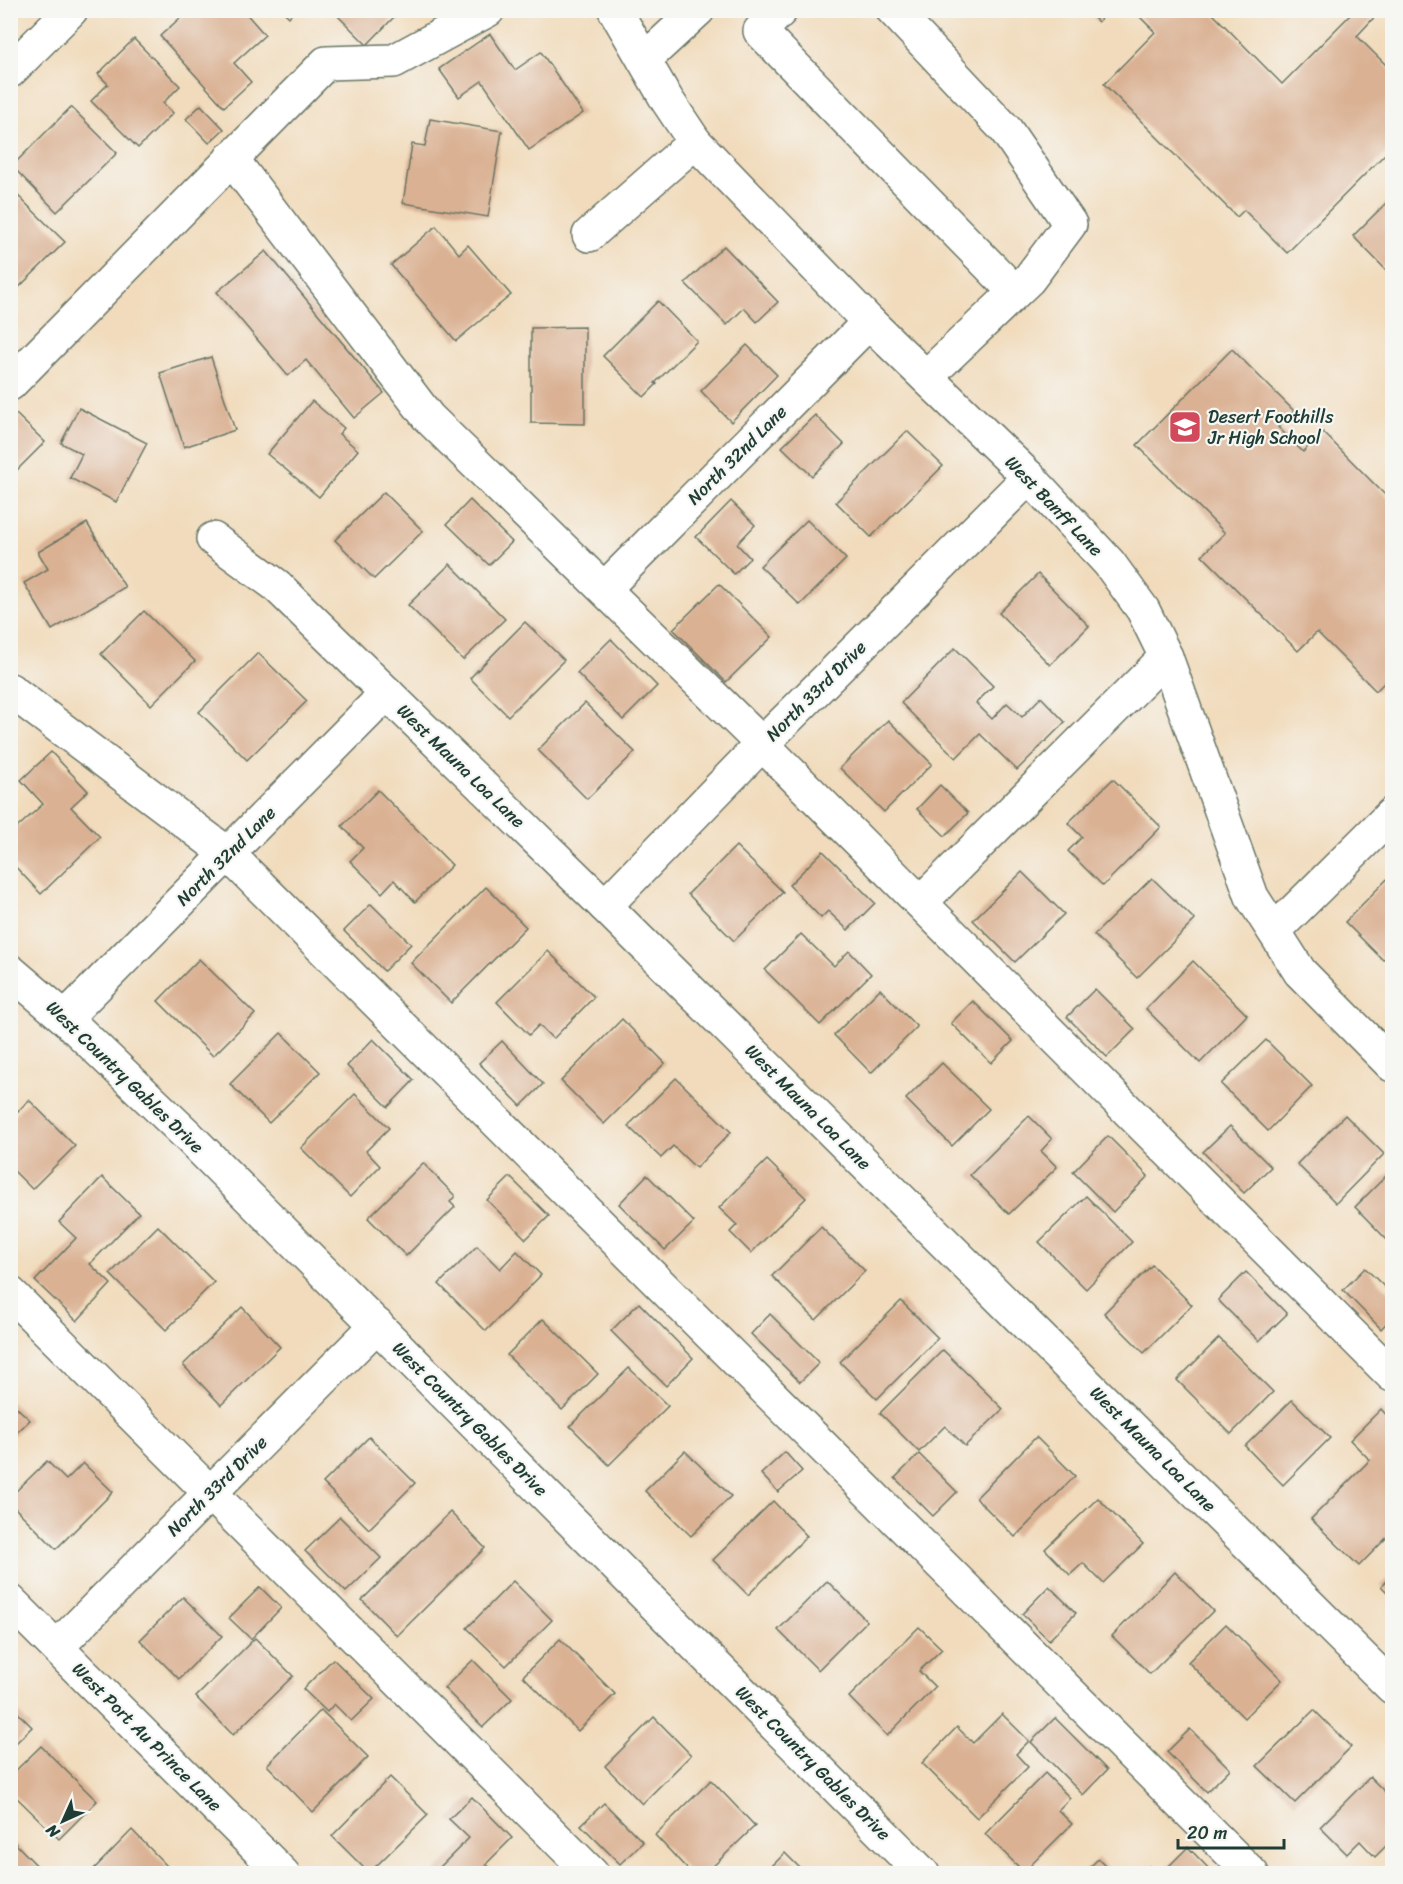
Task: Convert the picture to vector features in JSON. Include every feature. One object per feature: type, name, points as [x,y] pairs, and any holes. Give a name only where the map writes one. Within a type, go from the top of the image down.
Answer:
[{"type":"street","points":[[10,71],[71,10]]},
{"type":"street","points":[[10,384],[326,63],[394,61],[488,10]]},
{"type":"street","name":"West Banff Lane","points":[[615,10],[695,142],[869,322],[1029,477],[1109,563],[1143,610],[1167,657],[1252,897],[1300,972],[1392,1065]]},
{"type":"street","points":[[644,60],[698,10]]},
{"type":"street","points":[[781,10],[760,31],[1015,292]]},
{"type":"street","points":[[893,10],[1006,129],[1070,224],[1029,279],[926,377]]},
{"type":"street","points":[[589,235],[695,142]]},
{"type":"street","points":[[231,158],[428,417],[605,588],[921,902],[1392,1375]]},
{"type":"street","name":"North 32nd Lane","points":[[605,588],[869,322]]},
{"type":"street","name":"North 33rd Drive","points":[[605,906],[762,744],[1029,477]]},
{"type":"street","name":"West Mauna Loa Lane","points":[[213,539],[276,585],[387,693],[605,906],[1392,1687]]},
{"type":"street","points":[[921,902],[1167,657]]},
{"type":"street","points":[[10,690],[228,854],[1252,1874]]},
{"type":"street","name":"North 32nd Lane","points":[[66,1018],[387,693]]},
{"type":"street","points":[[1274,931],[1392,814]]},
{"type":"street","name":"West Country Gables Drive","points":[[10,971],[66,1018],[187,1135],[923,1874]]},
{"type":"street","points":[[10,1293],[592,1874]]},
{"type":"street","name":"North 33rd Drive","points":[[57,1647],[377,1325]]},
{"type":"street","name":"West Port Au Prince Lane","points":[[10,1600],[283,1874]]},
{"type":"building","points":[[189,10],[243,10],[265,35],[234,63],[251,82],[224,107],[160,36]]},
{"type":"building","points":[[282,10],[295,10],[289,17]]},
{"type":"building","points":[[332,10],[387,10],[394,17],[367,45]]},
{"type":"building","points":[[1086,10],[1110,10],[1098,22]]},
{"type":"building","points":[[1133,10],[1209,10],[1282,84],[1355,10],[1381,10],[1357,36],[1392,71],[1392,147],[1287,253],[1244,210],[1237,217],[1104,84],[1155,32]]},
{"type":"building","points":[[490,34],[515,70],[541,52],[583,113],[529,150],[482,81],[459,97],[439,69]]},
{"type":"building","points":[[134,39],[180,86],[163,103],[173,113],[138,148],[91,101],[108,84],[98,74]]},
{"type":"building","points":[[201,105],[224,129],[209,143],[186,119]]},
{"type":"building","points":[[71,107],[117,153],[57,212],[12,166]]},
{"type":"building","points":[[430,119],[502,131],[488,217],[403,203],[412,144],[425,146]]},
{"type":"building","points":[[10,188],[65,242],[10,296]]},
{"type":"building","points":[[1392,197],[1392,271],[1390,274],[1353,236]]},
{"type":"building","points":[[436,226],[459,254],[468,245],[511,295],[456,341],[391,265]]},
{"type":"building","points":[[724,246],[778,302],[757,322],[744,308],[727,325],[685,283]]},
{"type":"building","points":[[266,251],[384,393],[354,418],[306,360],[288,376],[217,292]]},
{"type":"building","points":[[658,301],[697,341],[644,397],[603,356]]},
{"type":"building","points":[[585,327],[585,424],[531,423],[531,328]]},
{"type":"building","points":[[747,345],[777,375],[731,422],[701,391]]},
{"type":"building","points":[[1232,349],[1294,411],[1278,427],[1303,452],[1323,432],[1392,502],[1392,675],[1376,691],[1317,632],[1298,651],[1202,555],[1225,533],[1137,445]]},
{"type":"building","points":[[211,357],[235,430],[184,447],[160,373]]},
{"type":"building","points":[[312,401],[344,428],[339,434],[358,450],[319,497],[267,454]]},
{"type":"building","points":[[79,408],[147,443],[116,502],[70,478],[82,454],[61,443]]},
{"type":"building","points":[[16,414],[45,442],[10,477],[10,419]]},
{"type":"building","points":[[815,415],[844,444],[812,476],[782,447]]},
{"type":"building","points":[[907,431],[943,466],[871,537],[836,502]]},
{"type":"building","points":[[384,492],[423,531],[374,579],[335,540]]},
{"type":"building","points":[[470,500],[512,542],[489,565],[447,524]]},
{"type":"building","points":[[731,501],[755,525],[737,544],[750,558],[734,574],[696,537]]},
{"type":"building","points":[[807,520],[846,559],[800,605],[760,566]]},
{"type":"building","points":[[87,523],[125,587],[52,630],[24,583],[48,569],[38,552]]},
{"type":"building","points":[[450,564],[505,619],[463,660],[408,605]]},
{"type":"building","points":[[1038,574],[1089,626],[1050,665],[999,613]]},
{"type":"building","points":[[719,584],[772,637],[726,682],[673,629]]},
{"type":"building","points":[[144,611],[195,661],[151,705],[101,654]]},
{"type":"building","points":[[525,622],[564,660],[508,716],[470,678]]},
{"type":"building","points":[[611,639],[657,686],[623,720],[577,673]]},
{"type":"building","points":[[955,648],[993,686],[976,703],[992,719],[1007,703],[1022,717],[1041,697],[1065,722],[1017,770],[980,734],[956,758],[901,703]]},
{"type":"building","points":[[258,653],[307,701],[247,760],[199,712]]},
{"type":"building","points":[[585,703],[635,752],[587,799],[538,750]]},
{"type":"building","points":[[888,720],[932,764],[884,812],[840,768]]},
{"type":"building","points":[[51,752],[88,791],[71,807],[100,837],[41,894],[10,861],[10,834],[43,804],[21,780]]},
{"type":"building","points":[[1113,779],[1161,827],[1103,886],[1068,851],[1082,837],[1068,823]]},
{"type":"building","points":[[940,785],[968,813],[945,836],[917,809]]},
{"type":"building","points":[[378,790],[452,865],[415,902],[394,880],[382,893],[350,861],[363,848],[342,826]]},
{"type":"building","points":[[736,846],[783,892],[734,941],[688,894]]},
{"type":"building","points":[[823,851],[875,903],[848,930],[828,911],[821,918],[789,885]]},
{"type":"building","points":[[1022,872],[1064,914],[1015,962],[973,920]]},
{"type":"building","points":[[1392,874],[1392,951],[1383,960],[1345,922]]},
{"type":"building","points":[[1152,878],[1195,920],[1137,978],[1094,935]]},
{"type":"building","points":[[486,887],[526,927],[451,1003],[411,963]]},
{"type":"building","points":[[371,904],[411,944],[384,971],[344,931]]},
{"type":"building","points":[[801,934],[834,966],[849,951],[871,974],[820,1025],[765,970]]},
{"type":"building","points":[[548,951],[594,997],[553,1039],[539,1025],[529,1035],[497,1002]]},
{"type":"building","points":[[199,959],[255,1014],[213,1056],[158,1001]]},
{"type":"building","points":[[1193,961],[1247,1015],[1200,1063],[1146,1009]]},
{"type":"building","points":[[880,989],[917,1027],[871,1073],[834,1035]]},
{"type":"building","points":[[1095,989],[1135,1029],[1107,1057],[1067,1017]]},
{"type":"building","points":[[973,1001],[1013,1041],[991,1063],[951,1023]]},
{"type":"building","points":[[622,1019],[665,1063],[604,1124],[561,1081]]},
{"type":"building","points":[[281,1033],[320,1072],[269,1123],[230,1084]]},
{"type":"building","points":[[373,1039],[414,1080],[388,1107],[347,1066]]},
{"type":"building","points":[[1266,1040],[1312,1086],[1268,1131],[1221,1084]]},
{"type":"building","points":[[502,1041],[543,1084],[521,1106],[479,1063]]},
{"type":"building","points":[[942,1063],[989,1109],[952,1146],[906,1099]]},
{"type":"building","points":[[676,1078],[731,1132],[696,1168],[673,1146],[661,1158],[628,1126]]},
{"type":"building","points":[[355,1094],[389,1128],[366,1151],[380,1166],[350,1197],[301,1148]]},
{"type":"building","points":[[29,1100],[75,1146],[32,1189],[10,1167],[10,1119]]},
{"type":"building","points":[[1345,1115],[1384,1154],[1336,1203],[1297,1164]]},
{"type":"building","points":[[1029,1116],[1052,1139],[1041,1151],[1057,1167],[1009,1214],[970,1175]]},
{"type":"building","points":[[1230,1126],[1271,1167],[1244,1193],[1203,1152]]},
{"type":"building","points":[[1108,1136],[1148,1176],[1113,1212],[1073,1172]]},
{"type":"building","points":[[767,1160],[806,1198],[751,1253],[730,1232],[737,1225],[719,1208]]},
{"type":"building","points":[[423,1163],[455,1196],[450,1202],[455,1207],[406,1256],[368,1218]]},
{"type":"building","points":[[1392,1170],[1392,1245],[1355,1207]]},
{"type":"building","points":[[647,1175],[694,1222],[665,1250],[619,1204]]},
{"type":"building","points":[[102,1177],[139,1213],[90,1264],[111,1284],[77,1321],[35,1281],[76,1238],[59,1222]]},
{"type":"building","points":[[510,1177],[549,1216],[526,1239],[487,1200]]},
{"type":"building","points":[[1086,1196],[1132,1242],[1086,1289],[1039,1242]]},
{"type":"building","points":[[158,1226],[214,1282],[166,1330],[110,1274]]},
{"type":"building","points":[[821,1227],[865,1271],[816,1320],[772,1276]]},
{"type":"building","points":[[477,1246],[500,1269],[517,1251],[541,1275],[486,1331],[439,1284]]},
{"type":"building","points":[[1152,1265],[1192,1305],[1144,1353],[1104,1313]]},
{"type":"building","points":[[1365,1268],[1392,1294],[1392,1317],[1381,1329],[1343,1290]]},
{"type":"building","points":[[1246,1272],[1287,1314],[1259,1341],[1218,1300]]},
{"type":"building","points":[[901,1301],[938,1338],[877,1399],[840,1362]]},
{"type":"building","points":[[639,1303],[693,1358],[666,1386],[611,1331]]},
{"type":"building","points":[[242,1307],[280,1347],[221,1405],[183,1365]]},
{"type":"building","points":[[770,1314],[819,1363],[800,1382],[751,1334]]},
{"type":"building","points":[[543,1319],[598,1374],[562,1410],[507,1355]]},
{"type":"building","points":[[1219,1338],[1273,1392],[1231,1434],[1177,1380]]},
{"type":"building","points":[[943,1350],[1003,1409],[965,1446],[945,1426],[919,1452],[880,1413]]},
{"type":"building","points":[[629,1368],[668,1406],[609,1465],[570,1426]]},
{"type":"building","points":[[1292,1400],[1330,1438],[1283,1485],[1245,1446]]},
{"type":"building","points":[[10,1401],[30,1420],[10,1439]]},
{"type":"building","points":[[1381,1409],[1392,1421],[1392,1482],[1389,1485],[1392,1489],[1392,1532],[1359,1566],[1311,1519],[1370,1460],[1350,1440]]},
{"type":"building","points":[[369,1437],[415,1483],[369,1529],[323,1483]]},
{"type":"building","points":[[1036,1437],[1075,1476],[1015,1537],[976,1498]]},
{"type":"building","points":[[685,1451],[731,1496],[691,1536],[645,1491]]},
{"type":"building","points":[[785,1452],[802,1471],[778,1492],[761,1474]]},
{"type":"building","points":[[919,1454],[957,1492],[933,1516],[895,1478]]},
{"type":"building","points":[[47,1461],[66,1480],[83,1463],[113,1492],[56,1549],[10,1503],[10,1497]]},
{"type":"building","points":[[1098,1498],[1143,1544],[1103,1583],[1083,1563],[1070,1575],[1045,1549]]},
{"type":"building","points":[[773,1501],[807,1536],[748,1595],[713,1560]]},
{"type":"building","points":[[450,1512],[485,1548],[397,1636],[362,1600]]},
{"type":"building","points":[[340,1517],[381,1558],[346,1592],[305,1551]]},
{"type":"building","points":[[1175,1572],[1213,1611],[1150,1674],[1112,1636]]},
{"type":"building","points":[[1392,1575],[1392,1597],[1381,1586]]},
{"type":"building","points":[[513,1581],[552,1620],[506,1666],[467,1628]]},
{"type":"building","points":[[827,1581],[867,1621],[818,1670],[778,1630]]},
{"type":"building","points":[[1049,1586],[1076,1613],[1049,1640],[1022,1614]]},
{"type":"building","points":[[260,1587],[281,1608],[251,1639],[229,1618]]},
{"type":"building","points":[[183,1597],[222,1636],[179,1679],[140,1640]]},
{"type":"building","points":[[1226,1624],[1282,1680],[1244,1718],[1188,1662]]},
{"type":"building","points":[[919,1627],[942,1649],[919,1671],[935,1687],[887,1736],[849,1697]]},
{"type":"building","points":[[255,1638],[293,1676],[233,1735],[196,1697]]},
{"type":"building","points":[[560,1639],[615,1694],[578,1731],[523,1676]]},
{"type":"building","points":[[333,1659],[374,1699],[351,1721],[334,1704],[327,1712],[303,1689]]},
{"type":"building","points":[[473,1660],[512,1699],[483,1727],[444,1688]]},
{"type":"building","points":[[10,1705],[32,1727],[10,1749]]},
{"type":"building","points":[[321,1710],[368,1757],[313,1812],[267,1765]]},
{"type":"building","points":[[1314,1710],[1351,1747],[1295,1803],[1257,1766]]},
{"type":"building","points":[[1002,1714],[1029,1741],[1016,1754],[1028,1767],[977,1818],[922,1763],[957,1727],[973,1743]]},
{"type":"building","points":[[654,1717],[691,1755],[642,1804],[605,1766]]},
{"type":"building","points":[[1055,1718],[1107,1770],[1083,1795],[1031,1742]]},
{"type":"building","points":[[1190,1729],[1230,1769],[1207,1792],[1167,1752]]},
{"type":"building","points":[[41,1746],[97,1801],[59,1839],[10,1791],[10,1776]]},
{"type":"building","points":[[1045,1773],[1070,1798],[1058,1810],[1072,1824],[1024,1872],[985,1834]]},
{"type":"building","points":[[390,1777],[428,1815],[369,1873],[332,1836]]},
{"type":"building","points":[[1370,1777],[1392,1799],[1392,1840],[1375,1857],[1360,1841],[1347,1854],[1320,1827]]},
{"type":"building","points":[[711,1780],[755,1826],[705,1874],[692,1874],[655,1835]]},
{"type":"building","points":[[472,1797],[512,1838],[486,1864],[496,1874],[433,1874],[469,1838],[449,1819]]},
{"type":"building","points":[[604,1803],[643,1842],[620,1864],[581,1825]]},
{"type":"building","points":[[132,1830],[167,1866],[160,1874],[89,1874]]},
{"type":"building","points":[[14,1842],[45,1874],[10,1874],[10,1846]]},
{"type":"building","points":[[1188,1847],[1214,1874],[1161,1874]]},
{"type":"building","points":[[785,1853],[806,1874],[764,1874]]},
{"type":"building","points":[[1098,1859],[1113,1874],[1083,1874]]},
{"type":"building","points":[[1149,1866],[1157,1874],[1141,1874]]},
{"type":"building","points":[[1329,1866],[1337,1874],[1321,1874]]},
{"type":"place","name":"Desert Foothills Jr High School","points":[[1185,427]]}]
